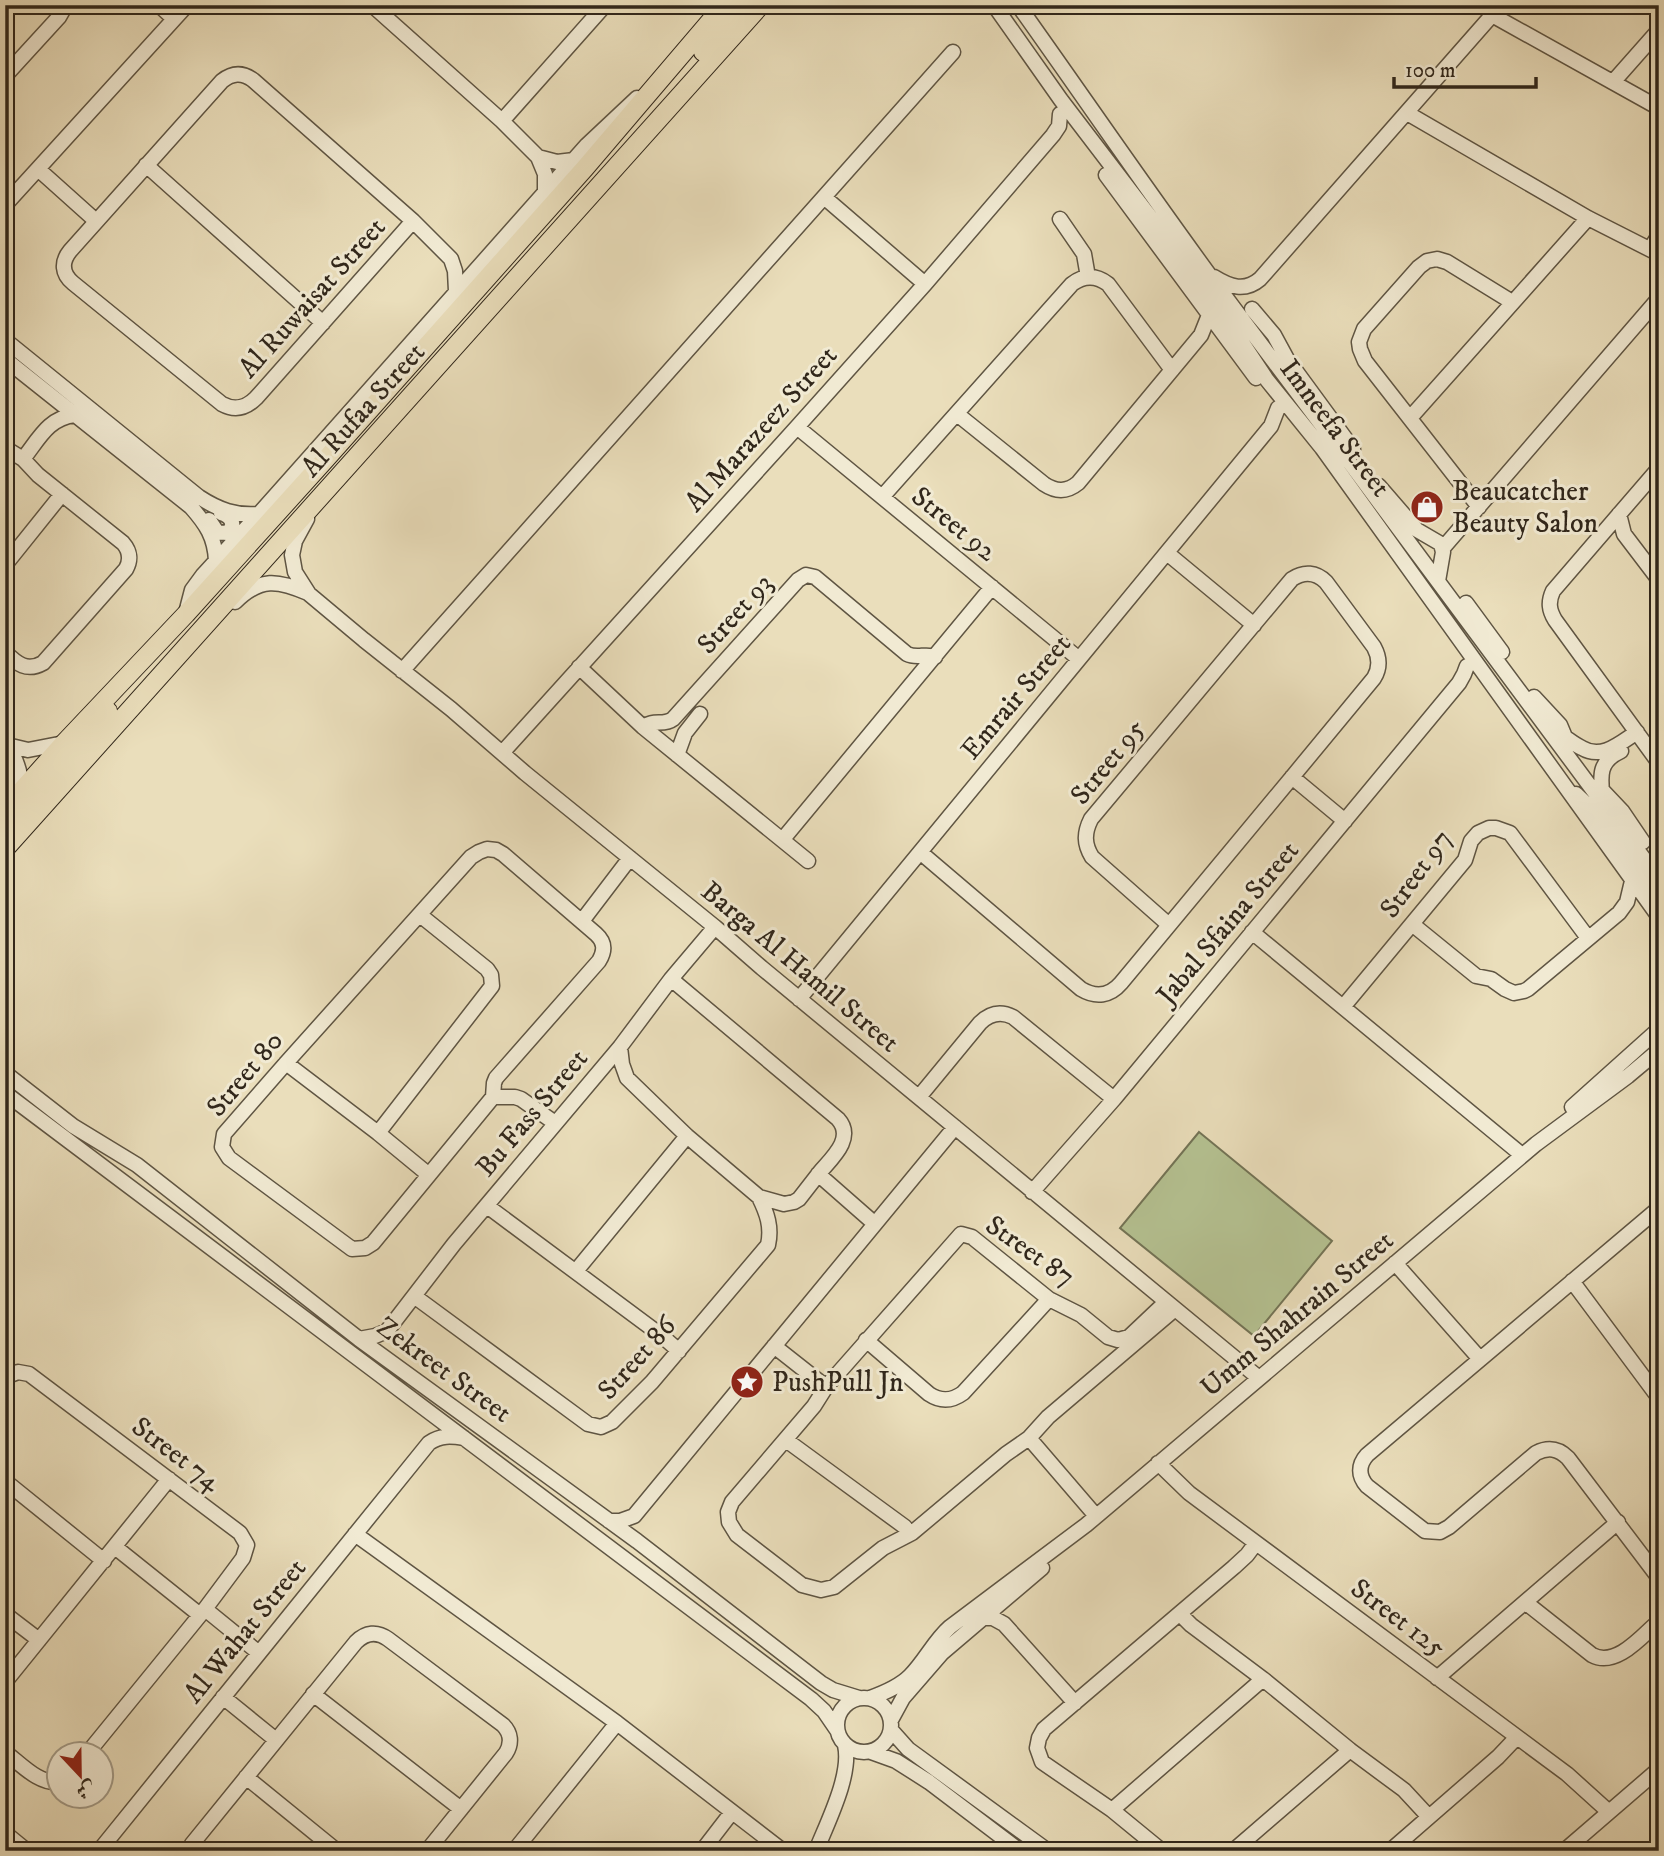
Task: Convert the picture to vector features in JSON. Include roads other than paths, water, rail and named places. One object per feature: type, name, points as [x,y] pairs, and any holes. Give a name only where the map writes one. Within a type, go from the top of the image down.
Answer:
[{"type":"main road","name":"Al Rufaa Street","points":[[5,809],[326,460],[585,168],[724,5]]},
{"type":"main road","points":[[631,151],[663,99],[744,5]]},
{"type":"main road","name":"Al Rufaa Street","points":[[5,849],[761,5]]},
{"type":"main road","points":[[5,827],[100,721],[131,672]]},
{"type":"street","points":[[5,76],[59,16],[63,5]]},
{"type":"street","points":[[159,5],[173,18]]},
{"type":"street","points":[[5,205],[187,5]]},
{"type":"street","points":[[372,5],[502,121],[538,157],[545,174],[545,192]]},
{"type":"street","points":[[502,121],[605,5]]},
{"type":"street","name":"Imneefa Street","points":[[993,5],[1088,144],[1146,210],[1216,303],[1262,372],[1322,448],[1632,881],[1657,908]]},
{"type":"street","name":"Imneefa Street","points":[[1018,5],[1209,274],[1545,727],[1603,797],[1659,879]]},
{"type":"street","points":[[1209,274],[1236,287],[1254,284],[1287,250],[1497,10],[1659,108]]},
{"type":"street","points":[[1613,82],[1659,30]]},
{"type":"street","points":[[402,670],[953,52]]},
{"type":"street","points":[[1034,62],[1038,82],[1060,114],[1088,144],[1218,328],[1306,443],[1322,448]]},
{"type":"street","name":"Al Ruwaisat Street","points":[[413,221],[252,402],[238,408],[227,407],[73,284],[66,276],[64,268],[67,254],[222,81],[234,74],[253,80],[413,221],[451,259]]},
{"type":"street","name":"Al Rufaa Street","points":[[186,614],[197,582],[215,561],[574,160],[614,118],[660,80]]},
{"type":"street","points":[[1407,113],[1588,218],[1654,251],[1659,235]]},
{"type":"street","name":"Al Marazeez Street","points":[[502,753],[925,284],[1054,135],[1059,126],[1060,114]]},
{"type":"street","points":[[1054,135],[1074,131]]},
{"type":"street","points":[[538,157],[556,162],[574,160]]},
{"type":"street","points":[[146,166],[323,323]]},
{"type":"street","points":[[38,169],[96,221]]},
{"type":"street","points":[[824,197],[925,284]]},
{"type":"street","points":[[1409,418],[1588,218]]},
{"type":"street","points":[[1060,219],[1084,254],[1088,276]]},
{"type":"street","points":[[456,291],[451,259],[483,261]]},
{"type":"street","points":[[1479,507],[1365,361],[1360,349],[1361,335],[1423,263],[1437,259],[1447,262],[1512,302]]},
{"type":"street","points":[[883,498],[1072,284],[1080,279],[1088,276],[1099,278],[1108,284],[1172,370]]},
{"type":"street","points":[[1254,284],[1252,309],[1259,339]]},
{"type":"street","points":[[1438,581],[1443,548],[1659,298]]},
{"type":"street","points":[[1252,309],[1271,331],[1287,359],[1380,487],[1421,533],[1438,541],[1443,548]]},
{"type":"street","points":[[957,414],[1044,484],[1054,490],[1064,490],[1078,484],[1201,335],[1209,315]]},
{"type":"street","points":[[1201,335],[1218,328]]},
{"type":"street","points":[[5,341],[195,502],[212,535],[215,561]]},
{"type":"street","points":[[5,359],[75,415],[195,502],[234,514],[259,514]]},
{"type":"street","points":[[1262,372],[1268,395]]},
{"type":"street","points":[[51,396],[53,422]]},
{"type":"street","name":"Emrair Street","points":[[799,999],[1271,426],[1278,408]]},
{"type":"street","points":[[23,458],[53,422],[75,415]]},
{"type":"street","points":[[1271,426],[1281,422],[1290,424]]},
{"type":"street","name":"Street 92","points":[[797,427],[1079,659]]},
{"type":"street","points":[[5,448],[23,458],[38,475],[123,543],[128,551],[128,565],[43,663],[23,667],[5,652]]},
{"type":"street","points":[[1659,468],[1553,591],[1549,603],[1555,620],[1659,763]]},
{"type":"street","points":[[5,565],[62,494]]},
{"type":"street","name":"Barga Al Hamil Street","points":[[318,500],[295,541],[292,555],[295,572],[309,594],[1259,1378]]},
{"type":"street","points":[[1386,510],[1410,522]]},
{"type":"street","points":[[1619,514],[1624,534],[1659,580]]},
{"type":"street","points":[[1604,532],[1624,534]]},
{"type":"street","points":[[1167,553],[1254,625]]},
{"type":"street","name":"Street 95","points":[[920,852],[1081,989],[1091,994],[1108,993],[1117,988],[1374,678],[1378,657],[1374,647],[1318,575],[1302,574],[1292,579],[1087,827],[1086,842],[1092,857],[1169,925]]},
{"type":"street","name":"Street 93","points":[[643,727],[650,723],[668,723],[673,719],[798,580],[806,575],[815,577],[908,654],[915,657],[935,657]]},
{"type":"street","name":"Barga Al Hamil Street","points":[[198,634],[245,592],[257,586],[269,582],[279,583],[309,594]]},
{"type":"street","points":[[783,839],[992,587]]},
{"type":"street","points":[[1466,603],[1538,703],[1560,724],[1565,737]]},
{"type":"street","points":[[1456,635],[1455,648],[1466,666],[1492,700],[1508,707]]},
{"type":"street","name":"Jabal Sfaina Street","points":[[1032,1192],[1114,1099],[1459,683],[1466,666]]},
{"type":"street","points":[[579,667],[643,727],[808,861]]},
{"type":"street","points":[[1459,683],[1477,680]]},
{"type":"street","points":[[677,755],[685,733],[700,714]]},
{"type":"street","points":[[1545,727],[1596,753],[1640,737]]},
{"type":"street","points":[[1640,737],[1603,764],[1603,797],[1622,811],[1659,863]]},
{"type":"street","points":[[6,744],[28,750],[64,744]]},
{"type":"street","points":[[6,744],[14,755],[19,770],[21,792]]},
{"type":"street","points":[[1292,777],[1345,821]]},
{"type":"street","points":[[1566,788],[1591,807],[1657,908],[1619,913]]},
{"type":"street","name":"Street 97","points":[[1343,1007],[1465,860],[1474,836],[1482,830],[1496,828],[1510,833],[1588,938]]},
{"type":"street","name":"Street 80","points":[[487,849],[503,854],[582,921],[602,940],[602,958],[496,1078],[493,1097],[373,1243],[357,1250],[348,1247],[229,1158],[224,1151],[222,1143],[226,1131],[478,852],[487,849]]},
{"type":"street","points":[[582,921],[630,858]]},
{"type":"street","points":[[1412,924],[1476,976],[1491,979],[1514,993],[1528,989],[1619,913],[1630,895],[1632,881]]},
{"type":"street","points":[[378,1133],[492,986],[491,975],[487,969],[420,915]]},
{"type":"street","name":"Bu Fass Street","points":[[387,1331],[454,1244],[620,1046],[715,927]]},
{"type":"street","points":[[1252,932],[1522,1155]]},
{"type":"street","points":[[620,1046],[627,1078],[687,1136],[759,1197],[784,1204],[799,1199],[841,1147],[844,1132],[842,1123],[671,979]]},
{"type":"street","points":[[919,1097],[980,1023],[988,1016],[998,1013],[1013,1017],[1114,1099]]},
{"type":"street","name":"Umm Shahrain Street","points":[[1540,1141],[1659,1029]]},
{"type":"street","name":"Umm Shahrain Street","points":[[891,1725],[903,1698],[938,1639],[950,1627],[1091,1520],[1522,1155],[1628,1076],[1658,1050]]},
{"type":"street","points":[[286,1063],[429,1175]]},
{"type":"street","name":"Zekreet Street","points":[[5,1073],[73,1126],[137,1165],[389,1362],[637,1541],[821,1683],[840,1693],[865,1698]]},
{"type":"street","name":"Zekreet Street","points":[[5,1093],[811,1699],[824,1711],[837,1730]]},
{"type":"street","points":[[493,1097],[521,1099],[555,1123]]},
{"type":"street","points":[[609,1521],[620,1521],[634,1516],[955,1127]]},
{"type":"street","points":[[576,1272],[687,1136]]},
{"type":"street","points":[[818,1174],[875,1224]]},
{"type":"street","name":"Street 86","points":[[414,1296],[588,1424],[595,1427],[605,1425],[614,1420],[652,1382],[768,1245],[769,1222],[759,1197]]},
{"type":"street","points":[[487,1206],[679,1351]]},
{"type":"street","points":[[1657,1213],[1572,1281],[1364,1458],[1360,1470],[1364,1483],[1421,1529],[1440,1532],[1532,1456],[1550,1449],[1560,1451],[1659,1578]]},
{"type":"street","name":"Street 87","points":[[961,1234],[972,1237],[1049,1299],[1081,1315],[1108,1337],[1118,1340],[1129,1337],[1171,1306],[1048,1417],[1029,1438],[912,1533],[875,1554],[840,1583],[828,1589],[814,1589],[802,1585],[737,1535],[729,1522],[728,1512],[732,1502],[817,1403],[826,1387],[866,1340],[961,1234]]},
{"type":"street","points":[[1395,1263],[1480,1359]]},
{"type":"street","points":[[1572,1281],[1659,1398]]},
{"type":"street","points":[[866,1340],[933,1397],[944,1400],[954,1398],[964,1393],[1049,1299]]},
{"type":"street","points":[[359,1339],[387,1331],[389,1362]]},
{"type":"street","points":[[774,1346],[826,1387]]},
{"type":"street","name":"Street 74","points":[[5,1377],[18,1372],[29,1374],[246,1540],[246,1554],[97,1741]]},
{"type":"street","points":[[423,1407],[431,1423],[429,1443]]},
{"type":"street","points":[[429,1443],[446,1436],[467,1438]]},
{"type":"street","points":[[1029,1438],[1091,1520]]},
{"type":"street","points":[[786,1440],[905,1527]]},
{"type":"street","name":"Al Wahat Street","points":[[99,1851],[429,1443]]},
{"type":"street","name":"Street 87","points":[[891,1544],[905,1527],[1005,1443]]},
{"type":"street","name":"Street 125","points":[[1158,1463],[1189,1493],[1580,1784],[1609,1812]]},
{"type":"street","points":[[5,1682],[169,1479]]},
{"type":"street","points":[[5,1481],[104,1561]]},
{"type":"street","points":[[634,1516],[637,1541]]},
{"type":"street","name":"Umm Shahrain Street","points":[[865,1698],[903,1682],[921,1670],[1055,1556],[1091,1520]]},
{"type":"street","points":[[1437,1678],[1618,1522]]},
{"type":"street","points":[[355,1534],[617,1723],[783,1851]]},
{"type":"street","points":[[1161,1851],[1112,1810],[1046,1765],[1038,1753],[1037,1742],[1041,1733],[1074,1703],[1241,1561],[1256,1543]]},
{"type":"street","points":[[115,1547],[259,1653]]},
{"type":"street","points":[[1002,1602],[1003,1624]]},
{"type":"street","points":[[1525,1602],[1592,1655],[1603,1659],[1616,1657],[1659,1621]]},
{"type":"street","points":[[5,1614],[38,1640]]},
{"type":"street","points":[[1180,1614],[1404,1790],[1429,1817]]},
{"type":"street","points":[[983,1618],[993,1618],[1003,1624],[1074,1703]]},
{"type":"street","points":[[189,1851],[360,1638],[365,1634],[377,1633],[507,1728],[510,1738],[509,1748],[427,1851]]},
{"type":"street","points":[[1112,1810],[1263,1679]]},
{"type":"street","points":[[313,1695],[461,1809]]},
{"type":"street","points":[[223,1697],[276,1740]]},
{"type":"street","points":[[816,1851],[829,1824],[846,1766],[845,1745],[837,1730],[838,1716],[841,1709],[852,1700],[865,1698],[884,1706],[891,1725],[908,1749],[1048,1851]]},
{"type":"street","points":[[514,1851],[617,1723]]},
{"type":"street","points":[[827,1851],[851,1770],[859,1755],[882,1746],[889,1736],[891,1725]]},
{"type":"street","points":[[1390,1851],[1498,1758],[1517,1737]]},
{"type":"street","points":[[845,1745],[856,1751],[896,1761],[929,1782],[1020,1851]]},
{"type":"street","points":[[1233,1851],[1350,1750]]},
{"type":"street","points":[[5,1752],[46,1782]]},
{"type":"street","points":[[1564,1851],[1659,1769]]},
{"type":"street","points":[[246,1777],[337,1851]]},
{"type":"street","points":[[702,1851],[732,1812]]},
{"type":"street","points":[[5,1833],[27,1851]]},
{"type":"place","name":"Beaucatcher Beauty Salon","points":[[1427,507]]},
{"type":"place","name":"PushPull Jn","points":[[747,1382]]}]
